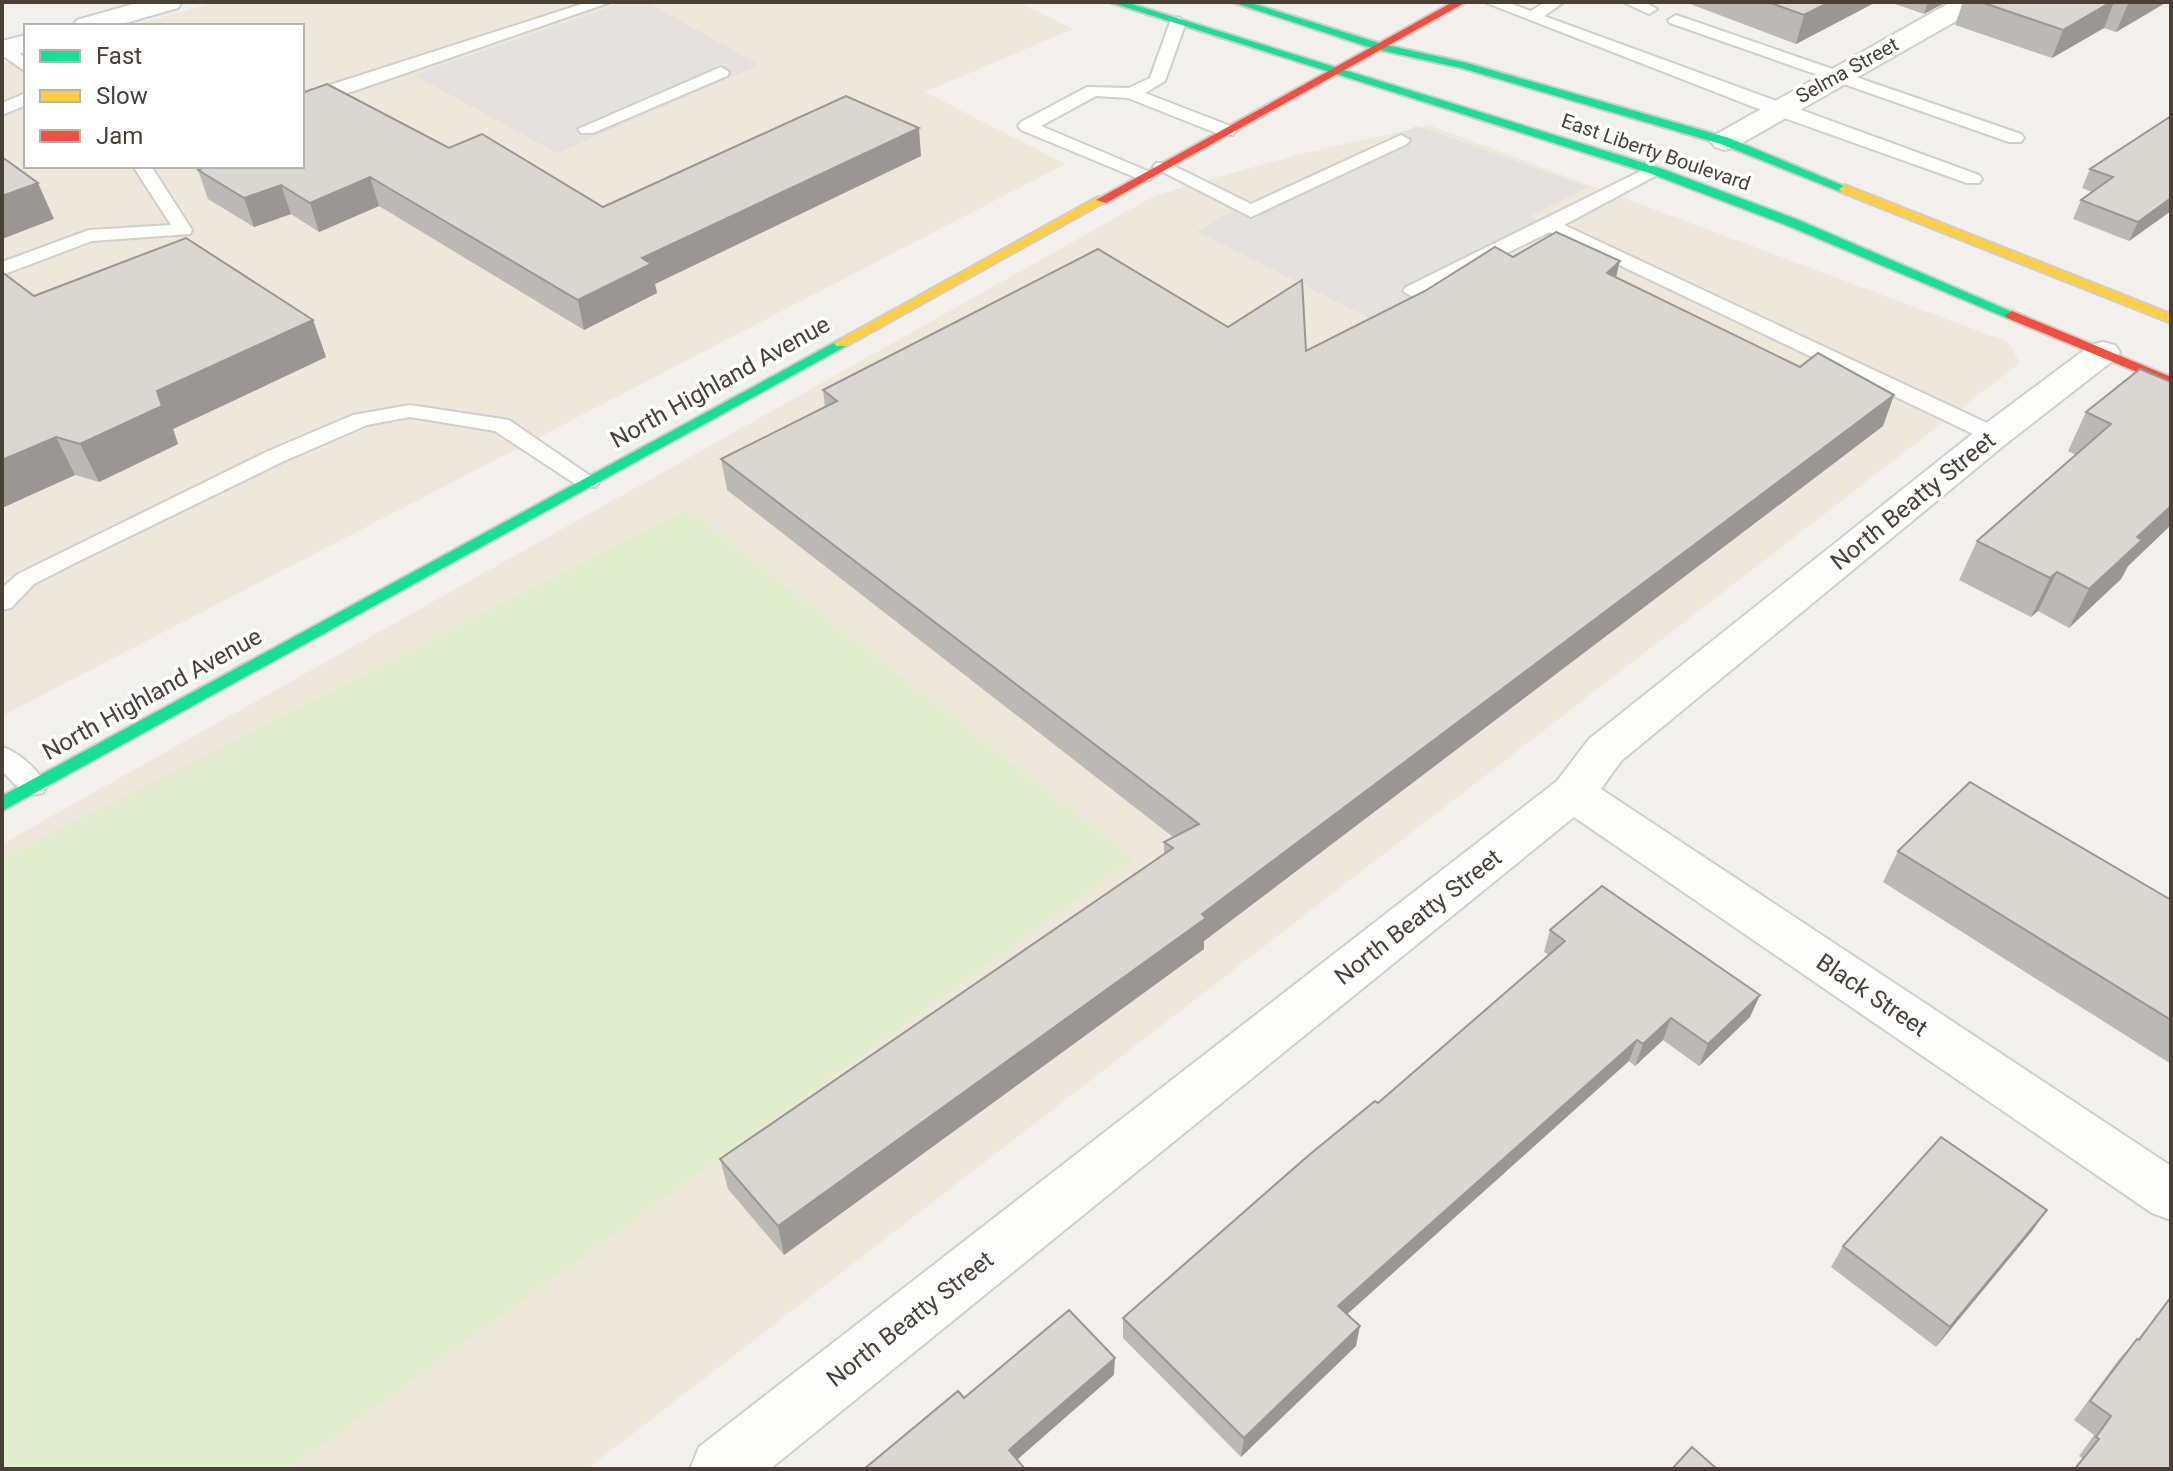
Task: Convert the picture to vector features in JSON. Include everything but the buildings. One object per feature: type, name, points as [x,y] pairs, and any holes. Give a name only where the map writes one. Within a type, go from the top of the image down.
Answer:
[{"type":"main road","name":"East Liberty Boulevard","points":[[1114,2],[1653,170],[1791,222],[2171,382]]},
{"type":"main road","name":"East Liberty Boulevard","points":[[1237,2],[1379,47],[1463,65],[1725,141],[2166,311]]},
{"type":"main road","name":"North Highland Avenue","points":[[2,804],[1461,2]]},
{"type":"street","points":[[93,24],[169,2]]},
{"type":"street","name":"Selma Street","points":[[1725,141],[1776,109],[1970,2]]},
{"type":"street","name":"North Beatty Street","points":[[721,1469],[1573,793],[1605,750],[1994,435],[2103,352]]},
{"type":"street","name":"Black Street","points":[[1573,793],[2171,1196]]},
{"type":"lane","points":[[304,98],[348,87],[603,2]]},
{"type":"lane","points":[[1492,2],[1973,179]]},
{"type":"lane","points":[[1532,17],[1556,2]]},
{"type":"lane","points":[[1631,2],[1649,9]]},
{"type":"lane","points":[[1676,20],[2015,138]]},
{"type":"lane","points":[[1132,101],[1157,81],[1178,22]]},
{"type":"lane","points":[[11,48],[24,64]]},
{"type":"lane","points":[[587,129],[721,72]]},
{"type":"lane","points":[[1144,176],[1027,126],[1093,91],[1132,101],[1152,110],[1173,110],[1227,131]]},
{"type":"lane","points":[[2,110],[24,99]]},
{"type":"lane","points":[[1066,142],[1085,131]]},
{"type":"lane","points":[[1162,167],[1251,211],[1401,140]]},
{"type":"lane","points":[[1088,153],[1109,142]]},
{"type":"lane","points":[[2,269],[89,236],[183,230],[143,168]]},
{"type":"lane","points":[[1413,291],[1653,170]]},
{"type":"lane","points":[[1558,220],[1994,435]]},
{"type":"lane","points":[[2,602],[26,579],[69,557],[274,457],[361,420],[410,411],[501,425],[588,482]]},
{"type":"lane","points":[[2,756],[34,786]]},
{"type":"shaded area","points":[[215,2],[1018,2],[1073,29],[925,92],[1065,164],[2,716],[2,64],[24,58],[24,168],[304,168],[304,24],[139,24]]},
{"type":"shaded area","points":[[625,2],[647,2],[759,65],[557,153],[414,75]]},
{"type":"shaded area","points":[[1429,125],[2008,342],[2020,363],[587,1469],[2,1469],[2,844],[1156,195],[1296,155]]},
{"type":"shaded area","points":[[1417,126],[1587,187],[1530,216],[1541,222],[1373,320],[1197,231],[1254,200]]},
{"type":"green space","points":[[688,510],[1133,859],[289,1469],[2,1469],[2,859]]},
{"type":"traffic: fast","points":[[1114,2],[1653,170],[1791,222],[2012,315]]},
{"type":"traffic: fast","points":[[1237,2],[1379,47],[1463,65],[1725,141],[1845,189]]},
{"type":"traffic: fast","points":[[2,804],[841,343]]},
{"type":"traffic: slow","points":[[1845,189],[2171,319]]},
{"type":"traffic: slow","points":[[841,343],[1102,200]]},
{"type":"traffic: jam","points":[[1102,200],[1461,2]]},
{"type":"traffic: jam","points":[[2012,315],[2171,382]]}]
